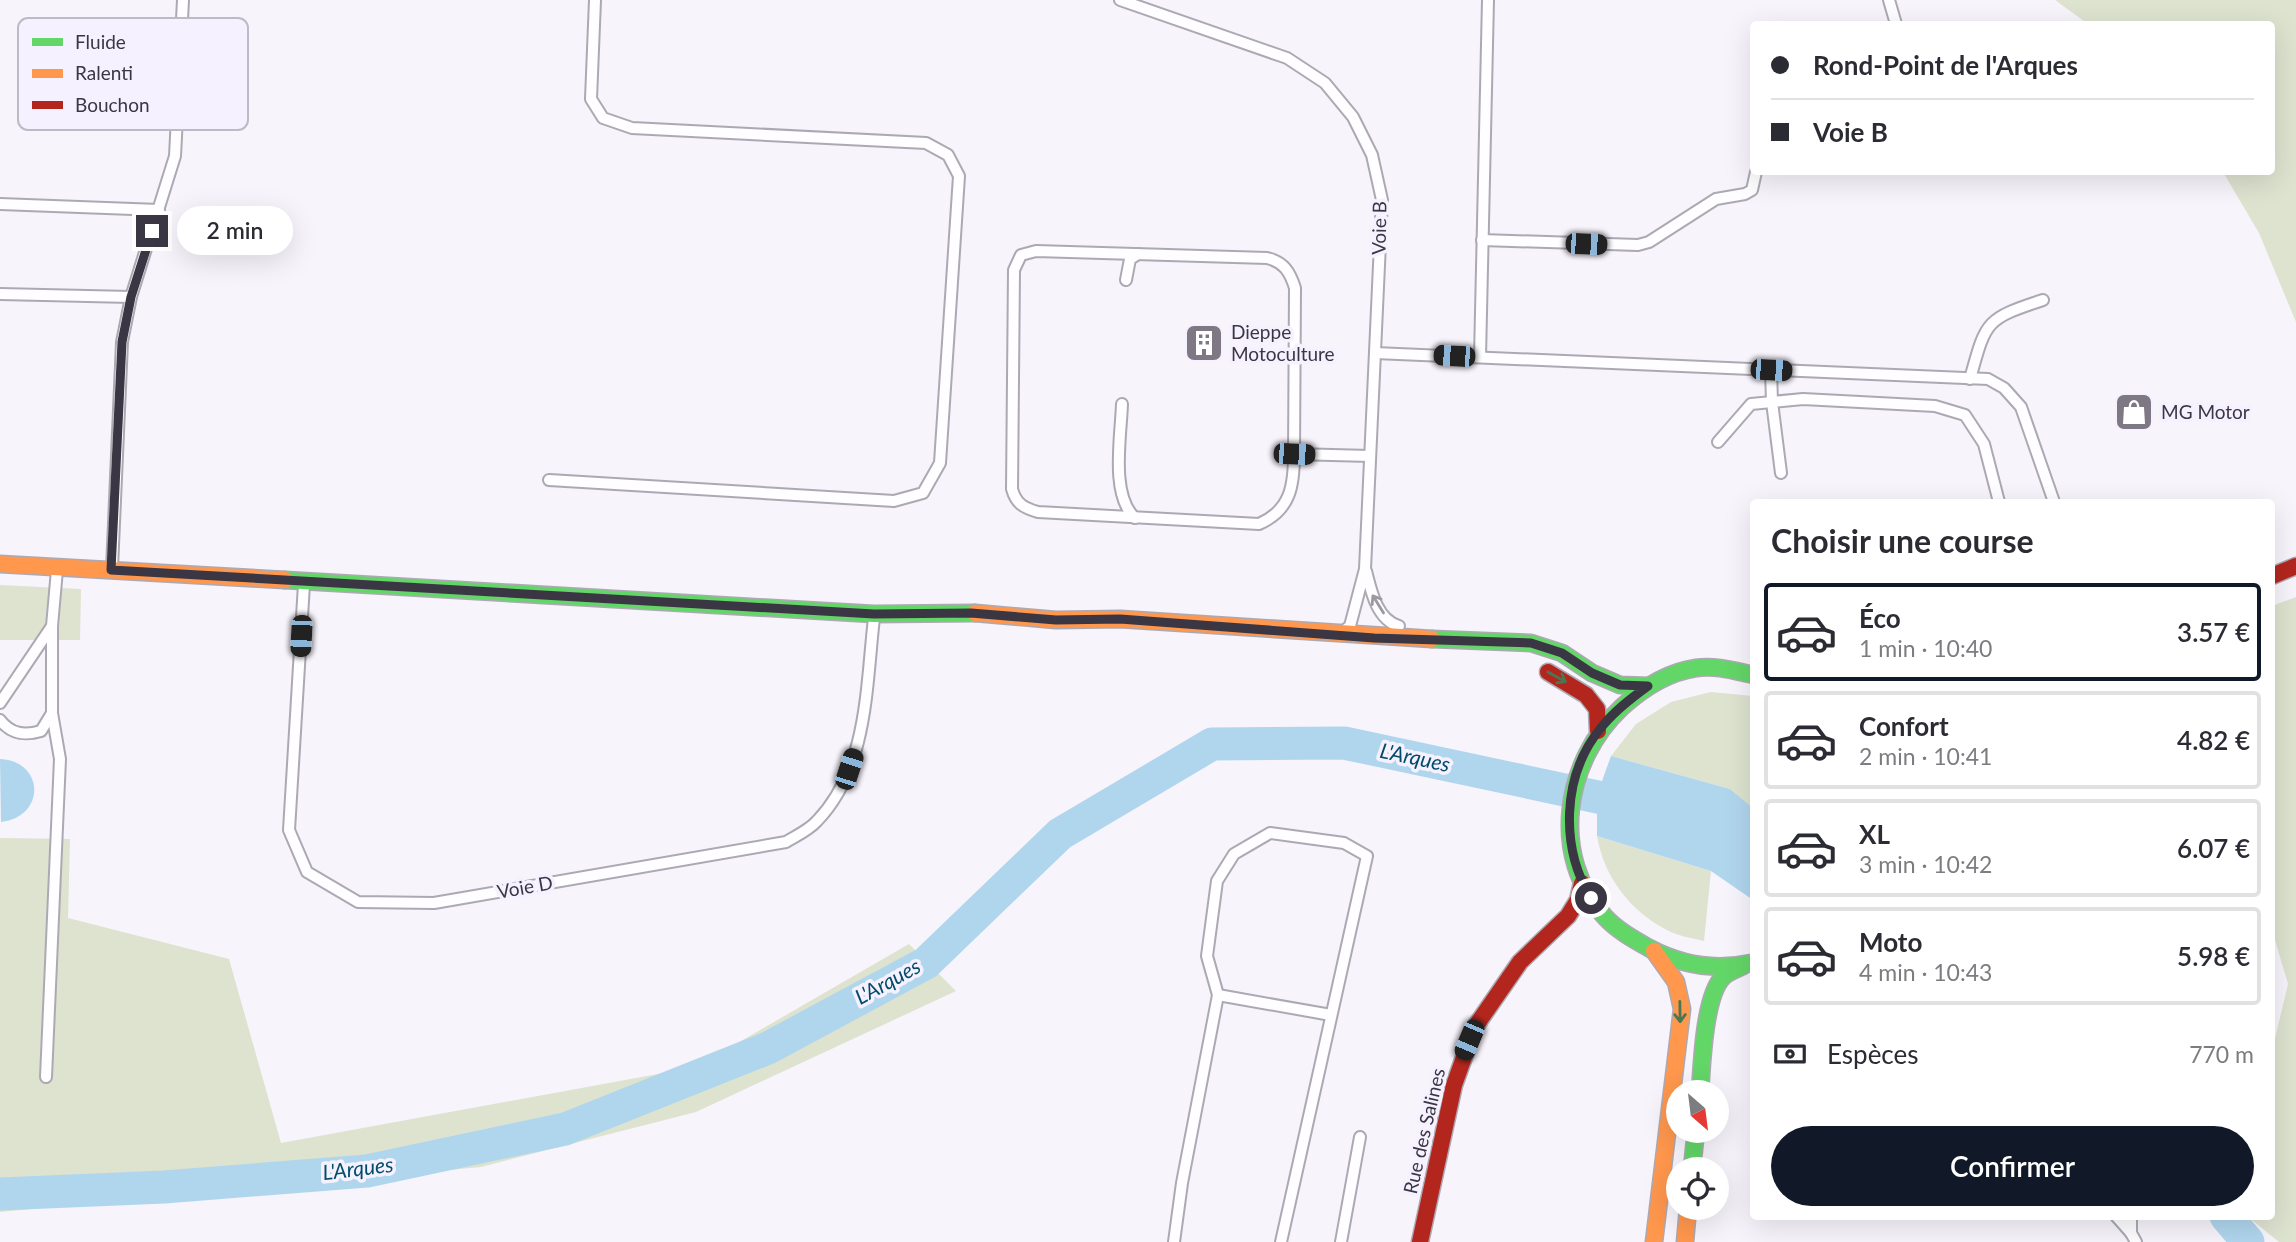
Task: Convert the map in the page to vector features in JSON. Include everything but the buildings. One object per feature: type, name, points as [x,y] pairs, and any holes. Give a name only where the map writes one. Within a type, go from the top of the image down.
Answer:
[{"type":"main road","points":[[0,564],[874,614],[971,613],[1056,620],[1120,619],[1338,635],[1531,643],[1562,653],[1592,673],[1620,685],[1648,686]]},
{"type":"main road","points":[[2275,568],[2296,564]]},
{"type":"main road","points":[[2275,574],[2296,564]]},
{"type":"main road","points":[[1056,620],[1123,636]]},
{"type":"main road","points":[[1538,667],[1586,695],[1597,709],[1598,731]]},
{"type":"main road","points":[[1748,964],[1712,968],[1682,963],[1654,951],[1615,927],[1600,912],[1582,883],[1569,822],[1570,797],[1577,773],[1598,731],[1620,707],[1648,686],[1695,668],[1725,669],[1750,674]]},
{"type":"main road","name":"Rue des Salines","points":[[1420,1242],[1454,1085],[1475,1027],[1505,981],[1534,948],[1552,934],[1568,916],[1578,900],[1582,883]]},
{"type":"main road","name":"Rue des Salines","points":[[1552,934],[1584,926],[1615,927]]},
{"type":"main road","points":[[1654,951],[1676,982],[1682,1009],[1654,1242]]},
{"type":"main road","points":[[1701,1080],[1705,1039],[1715,989],[1723,977],[1748,964]]},
{"type":"main road","points":[[1685,1242],[1687,1220]]},
{"type":"lane","points":[[182,18],[183,0]]},
{"type":"lane","points":[[549,480],[894,501],[923,493],[940,463],[959,176],[948,155],[926,143],[632,128],[603,118],[591,99],[595,0]]},
{"type":"lane","points":[[1480,357],[1488,0]]},
{"type":"lane","points":[[1889,0],[1895,21]]},
{"type":"lane","name":"Voie B","points":[[1128,1],[1287,58],[1325,83],[1353,117],[1372,155],[1381,200],[1365,569],[1350,626],[1338,635]]},
{"type":"lane","points":[[111,570],[122,342],[131,297],[175,156],[176,130]]},
{"type":"lane","points":[[1482,240],[1638,245],[1648,242],[1716,199],[1745,194],[1752,190],[1755,175]]},
{"type":"lane","points":[[0,204],[159,209]]},
{"type":"lane","points":[[1026,253],[1138,254],[1267,258],[1284,265],[1295,288],[1294,454],[1294,481],[1286,501],[1270,519],[1259,524],[1038,512],[1021,506],[1015,500],[1012,489],[1016,262],[1026,253]]},
{"type":"lane","points":[[1126,279],[1130,259],[1138,254]]},
{"type":"lane","points":[[0,294],[131,297]]},
{"type":"lane","points":[[1970,379],[1982,336],[1993,320],[2012,310],[2043,300]]},
{"type":"lane","points":[[1375,353],[1988,379],[2004,388],[2021,407],[2053,499]]},
{"type":"lane","points":[[1771,370],[1781,473]]},
{"type":"lane","points":[[1718,442],[1751,404],[1803,399],[1935,406],[1965,415],[1984,444],[1998,499]]},
{"type":"lane","points":[[1122,404],[1119,484],[1126,506],[1135,518]]},
{"type":"lane","points":[[1294,454],[1370,456]]},
{"type":"lane","points":[[46,1077],[60,759],[52,713],[52,626],[58,567]]},
{"type":"lane","name":"Voie B","points":[[1365,569],[1373,600],[1392,624],[1414,630],[1503,635],[1531,643]]},
{"type":"lane","name":"Voie D","points":[[304,581],[289,830],[307,872],[358,902],[434,903],[786,842],[816,822],[843,787],[861,731],[874,614]]},
{"type":"lane","points":[[0,703],[52,626]]},
{"type":"lane","points":[[0,720],[8,729],[27,735],[41,731],[52,713]]},
{"type":"lane","points":[[1174,1242],[1182,1183],[1218,995],[1207,956],[1217,881],[1234,854],[1270,833],[1344,843],[1367,856],[1281,1242]]},
{"type":"lane","points":[[1218,995],[1331,1015]]},
{"type":"lane","points":[[1341,1242],[1360,1137]]},
{"type":"lane","points":[[2119,1220],[2133,1238]]},
{"type":"lane","points":[[2131,1220],[2133,1238]]},
{"type":"green space","points":[[2055,0],[2296,0],[2296,322],[2259,233],[2225,175],[2275,175],[2275,21],[2084,21]]},
{"type":"green space","points":[[0,585],[81,589],[80,640],[0,640]]},
{"type":"green space","points":[[2296,597],[2296,1242],[2279,1242],[2252,1220],[2275,1220],[2275,1038],[2288,984],[2275,940],[2275,605]]},
{"type":"green space","points":[[1711,692],[1750,696],[1750,806],[1730,789],[1611,756],[1636,724],[1671,702]]},
{"type":"green space","points":[[1597,836],[1711,871],[1704,941],[1671,932],[1630,903],[1612,879],[1600,851]]},
{"type":"green space","points":[[0,838],[70,839],[68,918],[229,959],[281,1143],[696,1067],[909,944],[956,991],[696,1112],[481,1167],[0,1212]]},
{"type":"water","points":[[1611,756],[1730,789],[1750,806],[1750,898],[1711,871],[1597,836],[1597,795]]},
{"type":"water","points":[[0,759],[15,762],[25,769],[32,778],[34,789],[26,810],[16,818],[1,822]]},
{"type":"waterway","name":"L'Arques","points":[[0,1194],[164,1187],[367,1171],[565,1129],[768,1048],[926,963],[1060,834],[1212,744],[1344,743],[1640,806]]},
{"type":"waterway","name":"L'Arques","points":[[2229,1220],[2248,1242]]},
{"type":"traffic: fast","points":[[285,580],[874,614],[975,613]]},
{"type":"traffic: fast","points":[[1432,639],[1531,643],[1562,653],[1592,673],[1620,685],[1648,686]]},
{"type":"traffic: fast","points":[[1750,674],[1703,667],[1686,670],[1656,682],[1622,707],[1602,729],[1587,754],[1576,781],[1570,838],[1576,866],[1587,893],[1605,917],[1631,938],[1673,959],[1698,965],[1750,963]]},
{"type":"traffic: fast","points":[[1701,1080],[1705,1032],[1712,999],[1723,977],[1743,966]]},
{"type":"traffic: fast","points":[[1693,1157],[1695,1143]]},
{"type":"traffic: slow","points":[[0,564],[285,580]]},
{"type":"traffic: slow","points":[[975,613],[1056,620],[1120,619],[1432,639]]},
{"type":"traffic: slow","points":[[1654,951],[1676,982],[1682,1009],[1654,1242]]},
{"type":"traffic: slow","points":[[1685,1242],[1687,1220]]},
{"type":"traffic: jam","points":[[2275,575],[2296,566]]},
{"type":"traffic: jam","points":[[1548,672],[1586,695],[1597,709],[1598,731]]},
{"type":"traffic: jam","points":[[1420,1242],[1454,1085],[1475,1027],[1520,962],[1568,916],[1578,900],[1582,883]]},
{"type":"place","name":"Dieppe Motoculture","points":[[1204,343]]},
{"type":"place","name":"MG Motor","points":[[2134,412]]},
{"type":"route","points":[[152,231],[131,297],[122,342],[111,570],[874,614],[971,613],[1056,620],[1120,619],[1374,638],[1531,643],[1562,653],[1592,673],[1620,685],[1648,686],[1620,707],[1598,731],[1577,773],[1570,797],[1569,822],[1576,866],[1591,898]]}]
